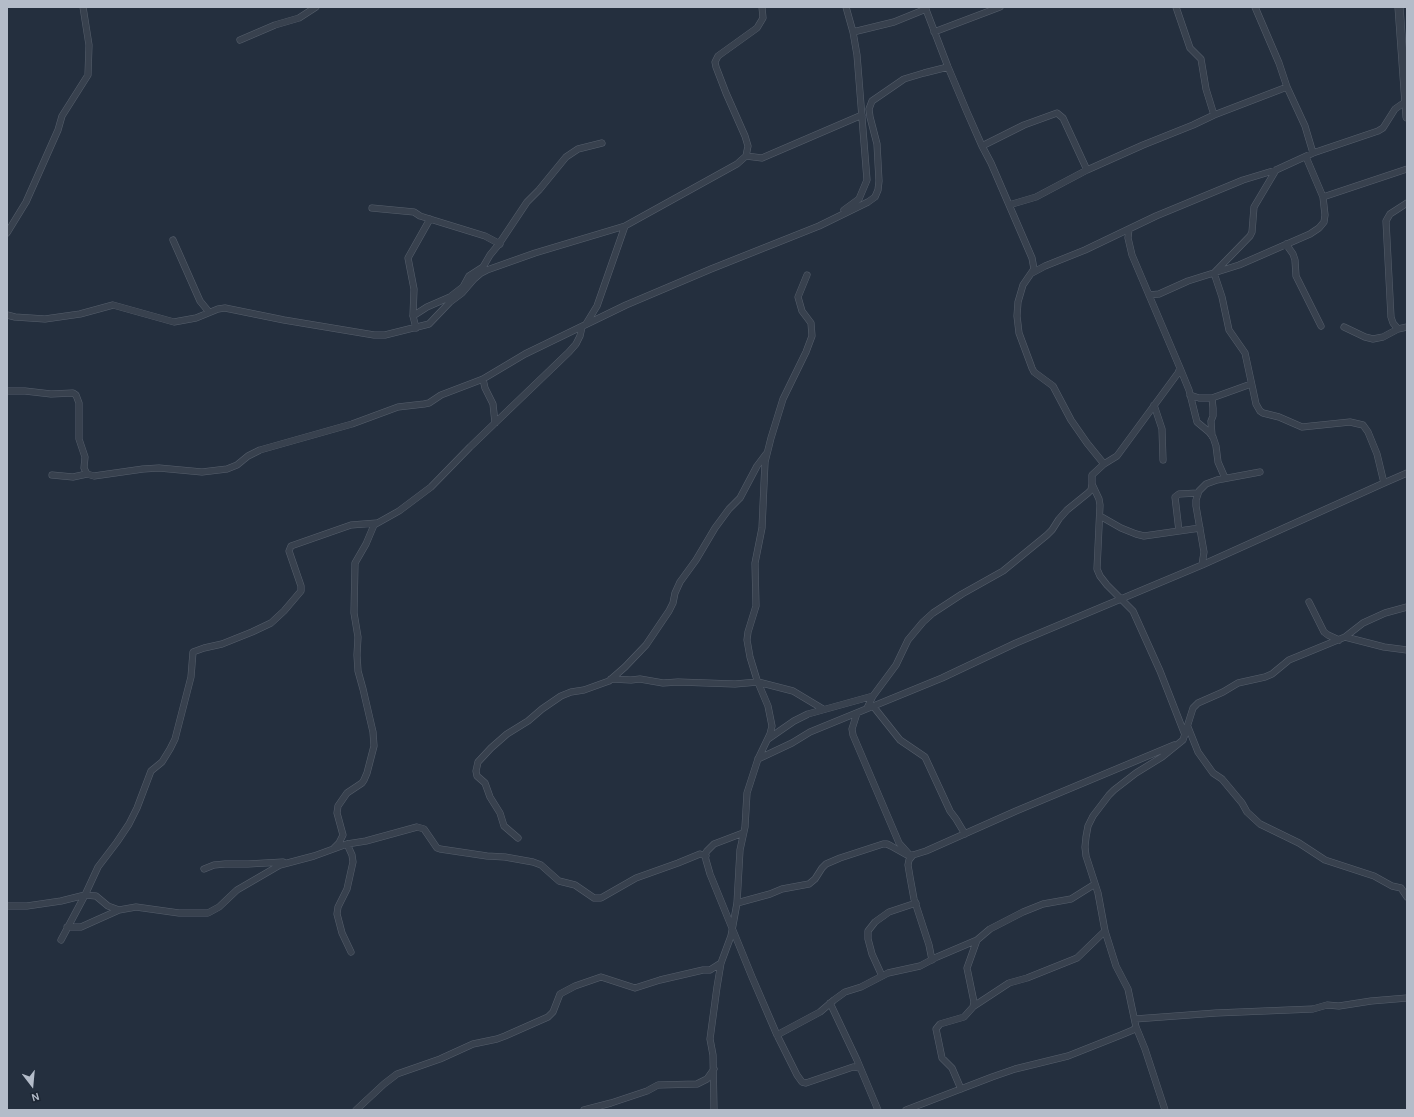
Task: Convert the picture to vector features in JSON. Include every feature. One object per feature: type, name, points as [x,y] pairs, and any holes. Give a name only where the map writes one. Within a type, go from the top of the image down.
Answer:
[{"type":"street","points":[[7,233],[26,202],[58,130],[62,116],[88,75],[89,45],[83,7]]},
{"type":"street","points":[[240,40],[275,25],[299,18],[316,7]]},
{"type":"street","points":[[7,314],[14,317],[45,319],[80,314],[112,305],[174,322],[196,318],[209,312],[225,308],[284,320],[374,335],[385,335],[429,324],[481,273],[534,253],[625,226],[737,164],[746,156],[748,146],[745,136],[721,80],[715,62],[718,56],[757,28],[763,18],[762,7]]},
{"type":"street","points":[[820,226],[854,204],[862,194],[867,180],[857,55],[853,32],[846,7]]},
{"type":"street","points":[[934,32],[1000,7]]},
{"type":"street","points":[[1176,7],[1190,48],[1201,59],[1206,90],[1214,115]]},
{"type":"street","points":[[1255,7],[1279,63],[1287,88],[1306,130],[1314,153]]},
{"type":"street","points":[[1399,7],[1407,116]]},
{"type":"street","points":[[853,32],[894,22],[926,8],[948,67],[1032,258],[1034,269],[1032,273]]},
{"type":"street","points":[[52,475],[73,477],[87,474],[94,476],[148,468],[166,468],[202,472],[227,469],[237,465],[248,456],[260,450],[352,424],[398,407],[429,403],[441,395],[483,379],[525,354],[640,299],[820,226],[868,202],[875,196],[878,190],[877,144],[869,110],[872,101],[904,79],[948,67]]},
{"type":"street","points":[[1009,204],[1036,197],[1087,170],[1143,145],[1194,125],[1214,115],[1287,88]]},
{"type":"street","points":[[1104,464],[1087,443],[1053,386],[1034,372],[1019,333],[1017,316],[1018,302],[1023,285],[1027,278],[1032,273],[1045,266],[1085,250],[1156,216],[1243,180],[1276,170],[1314,153],[1378,131],[1382,128],[1395,109],[1405,102]]},
{"type":"street","points":[[982,146],[1056,113],[1063,118],[1087,170]]},
{"type":"street","points":[[746,156],[762,158],[862,115]]},
{"type":"street","points":[[413,316],[427,306],[450,297],[463,287],[469,276],[483,267],[527,202],[539,190],[566,157],[578,149],[602,143]]},
{"type":"street","points":[[1149,295],[1159,294],[1188,281],[1239,265],[1310,234],[1319,228],[1324,222],[1325,215],[1323,198],[1306,157]]},
{"type":"street","points":[[1323,198],[1407,169]]},
{"type":"street","points":[[1214,273],[1250,236],[1252,232],[1254,207],[1276,170]]},
{"type":"street","points":[[1398,329],[1393,323],[1391,317],[1386,221],[1390,214],[1407,203]]},
{"type":"street","points":[[372,208],[399,212],[412,211],[420,216],[485,236],[500,244]]},
{"type":"street","points":[[416,328],[413,316],[414,289],[408,258],[430,219]]},
{"type":"street","points":[[333,849],[339,843],[343,835],[337,813],[338,806],[347,793],[364,780],[373,752],[373,732],[358,671],[358,637],[354,613],[355,563],[366,544],[373,527],[377,523],[399,511],[431,488],[470,447],[576,344],[584,327],[597,306],[625,226]]},
{"type":"street","points":[[1129,229],[1128,238],[1132,255],[1180,368],[1190,395],[1197,422],[1212,436]]},
{"type":"street","points":[[173,240],[200,301],[209,312]]},
{"type":"street","points":[[1286,244],[1295,260],[1296,276],[1321,326]]},
{"type":"street","points":[[1032,258],[1037,263],[1045,266]]},
{"type":"street","points":[[1214,273],[1222,297],[1229,330],[1245,353],[1258,409],[1263,413],[1279,417],[1302,427],[1350,422],[1363,425],[1368,432],[1377,454],[1384,483]]},
{"type":"street","points":[[714,1110],[714,1055],[710,1039],[721,963],[732,936],[732,927],[737,903],[740,850],[745,827],[747,793],[758,758],[768,739],[772,726],[768,706],[750,657],[747,640],[756,606],[755,562],[762,528],[767,453],[783,400],[812,336],[812,323],[802,311],[798,297],[808,275]]},
{"type":"street","points":[[1344,327],[1372,339],[1383,337],[1398,329],[1407,327]]},
{"type":"street","points":[[870,707],[873,696],[896,665],[908,640],[923,622],[933,612],[1003,570],[1047,535],[1067,510],[1091,490],[1093,473],[1117,456],[1178,373],[1180,368]]},
{"type":"street","points":[[483,379],[485,388],[493,404],[495,423]]},
{"type":"street","points":[[1190,395],[1199,398],[1212,398],[1251,384]]},
{"type":"street","points":[[7,391],[26,391],[51,394],[73,393],[76,395],[79,403],[79,439],[85,457],[84,468],[87,474]]},
{"type":"street","points":[[1212,398],[1214,408],[1211,420],[1212,436],[1216,446],[1218,462],[1225,478]]},
{"type":"street","points":[[1154,405],[1162,428],[1163,460]]},
{"type":"street","points":[[518,838],[504,826],[500,813],[490,797],[485,784],[476,776],[478,762],[507,734],[528,721],[561,696],[571,692],[584,690],[610,679],[646,645],[669,611],[680,582],[696,560],[714,528],[740,498],[757,466],[767,453]]},
{"type":"street","points":[[1202,565],[1204,552],[1196,506],[1198,493],[1206,484],[1225,478],[1260,472]]},
{"type":"street","points":[[758,758],[792,743],[810,732],[942,678],[1016,643],[1202,565],[1407,473]]},
{"type":"street","points":[[1092,484],[1099,499],[1100,516],[1097,558],[1098,572],[1107,585],[1133,611],[1137,618],[1185,735]]},
{"type":"street","points":[[1179,531],[1175,497],[1187,493],[1198,493]]},
{"type":"street","points":[[1100,516],[1111,523],[1144,536],[1200,528]]},
{"type":"street","points":[[61,940],[98,867],[118,842],[129,824],[137,808],[151,771],[162,762],[172,744],[191,677],[193,652],[222,644],[272,623],[284,611],[301,591],[301,586],[289,551],[291,546],[351,526],[377,523]]},
{"type":"street","points":[[1309,602],[1324,632],[1328,635],[1384,647],[1407,650]]},
{"type":"street","points":[[1165,1110],[1145,1049],[1136,1027],[1128,988],[1116,966],[1104,931],[1098,893],[1086,856],[1085,847],[1088,826],[1096,810],[1114,790],[1180,743],[1188,727],[1193,708],[1204,700],[1223,692],[1238,683],[1272,674],[1289,660],[1342,638],[1362,623],[1385,613],[1407,606]]},
{"type":"street","points":[[610,679],[640,679],[663,683],[678,682],[735,684],[758,682],[793,691],[823,709]]},
{"type":"street","points":[[768,739],[802,717],[823,709],[873,696]]},
{"type":"street","points":[[870,707],[900,740],[925,757],[950,811],[965,834]]},
{"type":"street","points":[[857,713],[852,729],[853,735],[899,843],[911,855]]},
{"type":"street","points":[[1188,727],[1198,752],[1213,773],[1222,780],[1242,803],[1247,812],[1260,824],[1299,843],[1325,860],[1374,876],[1392,886],[1401,888],[1407,896]]},
{"type":"street","points":[[737,903],[770,894],[782,889],[809,884],[815,880],[826,864],[883,844],[887,844],[901,852],[911,855],[926,851],[1129,763],[1180,743]]},
{"type":"street","points":[[68,927],[82,927],[119,910],[136,907],[179,913],[208,913],[219,907],[237,890],[280,865],[348,844],[366,842],[417,827],[424,829],[437,848],[533,862],[541,866],[559,881],[575,885],[596,898],[601,898],[636,878],[678,864],[700,854],[706,856]]},
{"type":"street","points":[[743,833],[714,844],[707,851],[706,856],[710,874],[777,1035],[797,1075],[804,1083],[853,1067],[860,1068]]},
{"type":"street","points":[[348,844],[353,862],[348,890],[338,908],[337,914],[342,932],[351,952]]},
{"type":"street","points":[[911,855],[908,865],[916,903],[932,960]]},
{"type":"street","points":[[204,869],[214,865],[225,864],[293,862]]},
{"type":"street","points":[[777,1035],[820,1012],[844,992],[861,987],[882,976],[896,971],[920,966],[977,940],[990,929],[1023,912],[1043,904],[1071,899],[1095,884]]},
{"type":"street","points":[[7,906],[27,906],[85,895],[96,896],[108,906],[119,910]]},
{"type":"street","points":[[882,976],[872,954],[868,939],[868,931],[875,922],[889,912],[916,903]]},
{"type":"street","points":[[961,1089],[949,1063],[945,1062],[942,1058],[936,1029],[942,1023],[964,1017],[974,1006],[1009,983],[1027,978],[1077,958],[1104,931]]},
{"type":"street","points":[[974,1006],[967,968],[977,940]]},
{"type":"street","points":[[356,1110],[397,1074],[440,1059],[473,1044],[501,1037],[552,1015],[560,994],[575,986],[601,978],[636,988],[660,980],[710,970],[721,963]]},
{"type":"street","points":[[1135,1020],[1216,1013],[1313,1009],[1327,1006],[1407,998]]},
{"type":"street","points":[[830,1003],[878,1110]]},
{"type":"street","points":[[906,1110],[1015,1069],[1068,1056],[1133,1030],[1136,1027]]},
{"type":"street","points":[[584,1110],[647,1091],[658,1085],[697,1084],[706,1079],[714,1069]]}]
